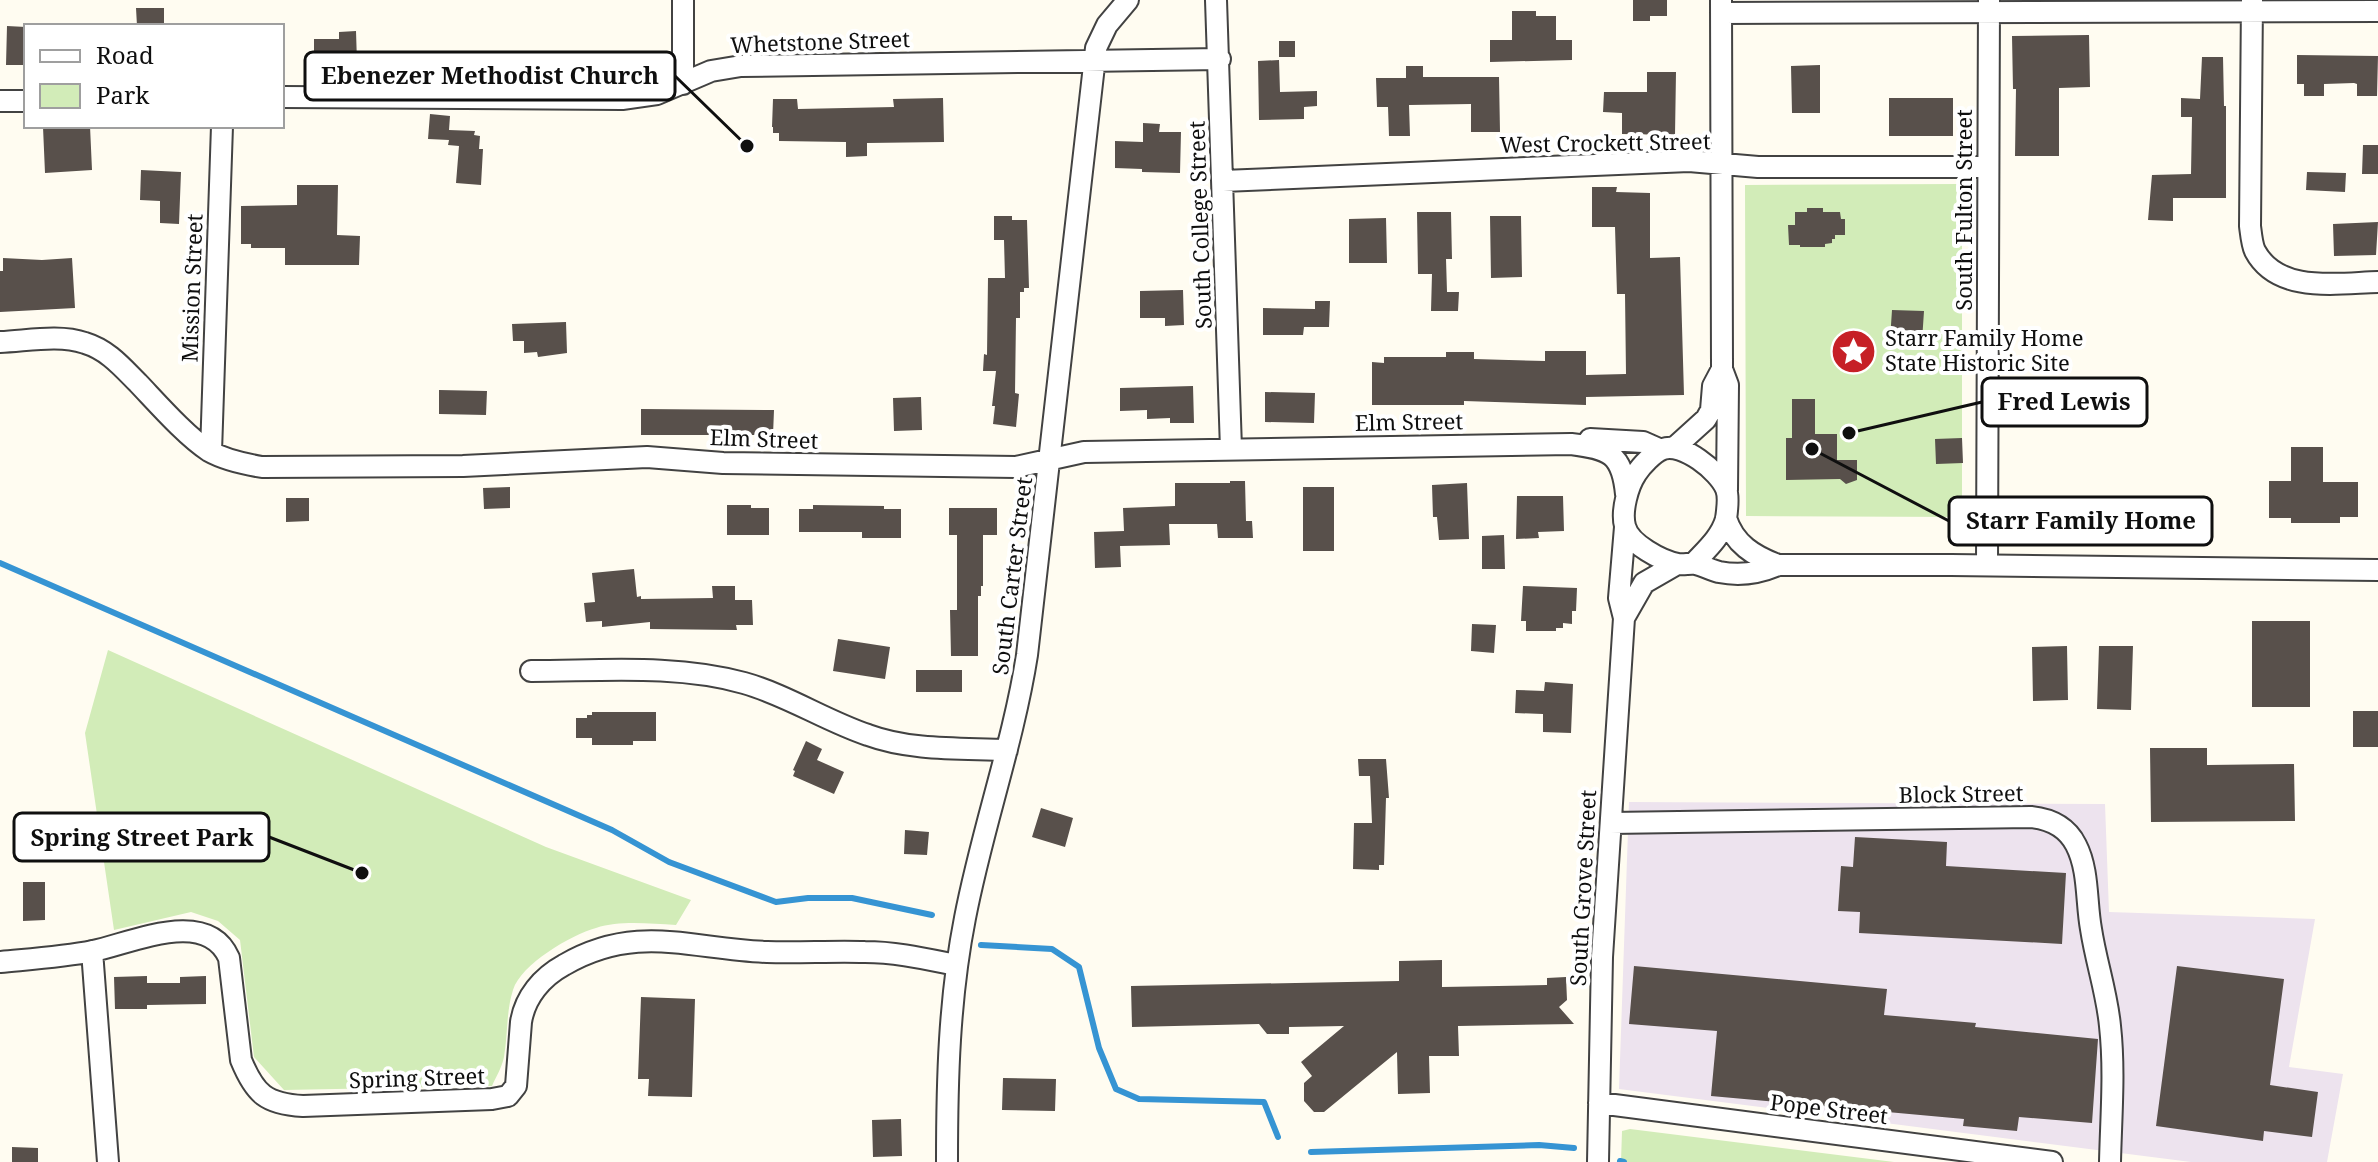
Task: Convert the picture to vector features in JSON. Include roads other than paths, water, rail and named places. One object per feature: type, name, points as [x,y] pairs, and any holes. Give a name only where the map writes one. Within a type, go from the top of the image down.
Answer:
[{"type":"street","points":[[683,0],[683,84]]},
{"type":"street","name":"South Carter Street","points":[[947,1162],[947,1084],[956,965],[965,913],[1026,666],[1094,61],[1100,36],[1128,0]]},
{"type":"street","name":"South College Street","points":[[1216,0],[1231,449]]},
{"type":"street","points":[[1686,564],[1714,542],[1726,518],[1728,385],[1722,369],[1721,6],[2252,6],[2378,11]]},
{"type":"street","name":"South Fulton Street","points":[[1987,565],[1989,6]]},
{"type":"street","points":[[2252,6],[2250,226],[2255,251],[2272,272],[2298,282],[2378,282]]},
{"type":"street","name":"Whetstone Street","points":[[284,97],[611,99],[657,94],[711,71],[741,66],[1220,59]]},
{"type":"street","points":[[0,101],[24,101]]},
{"type":"street","name":"Mission Street","points":[[211,452],[222,128]]},
{"type":"street","name":"West Crockett Street","points":[[1223,181],[1689,161],[1758,167],[1988,167]]},
{"type":"street","name":"Elm Street","points":[[0,342],[64,339],[102,350],[211,452],[248,465],[282,468],[463,466],[647,457],[723,463],[1016,467],[1084,452],[1571,444],[1595,447],[1615,458],[1622,470],[1626,494]]},
{"type":"street","points":[[1722,369],[1713,386],[1711,410],[1706,419],[1639,470],[1626,494],[1625,527],[1645,550],[1686,564],[1720,572],[1760,573],[1778,565]]},
{"type":"street","name":"Elm Street","points":[[1571,444],[1588,439],[1643,442],[1667,449]]},
{"type":"street","points":[[1667,449],[1703,462],[1727,490]]},
{"type":"street","points":[[1726,518],[1733,534],[1747,550],[1778,565],[2378,570]]},
{"type":"street","name":"South Grove Street","points":[[1598,1162],[1600,989],[1624,618],[1619,598],[1625,527]]},
{"type":"street","name":"South Grove Street","points":[[1624,618],[1644,583],[1686,564]]},
{"type":"street","points":[[531,671],[663,671],[705,675],[745,683],[884,740],[903,744],[1007,750]]},
{"type":"street","name":"Block Street","points":[[1611,823],[2031,817],[2058,825],[2075,842],[2082,859],[2091,931],[2108,1007],[2112,1054],[2110,1162]]},
{"type":"street","name":"Spring Street","points":[[0,962],[92,951],[179,930],[212,938],[224,946],[229,958],[241,1060],[247,1075],[268,1100],[303,1106],[508,1096],[516,1086],[521,1022],[531,995],[557,969],[583,954],[611,944],[659,941],[764,952],[874,952],[956,965]]},
{"type":"street","points":[[92,951],[108,1162]]},
{"type":"street","name":"Pope Street","points":[[1599,1103],[2052,1162]]},
{"type":"waterway","points":[[0,563],[612,830],[669,862],[776,902],[852,898],[932,915]]},
{"type":"waterway","points":[[981,945],[1052,949],[1079,967],[1099,1048],[1116,1089],[1139,1099],[1264,1102],[1278,1137]]},
{"type":"waterway","points":[[1311,1152],[1539,1145],[1574,1148]]},
{"type":"waterway","points":[[1620,1161],[1624,1162]]},
{"type":"place","name":"Ebenezer Methodist Church","points":[[747,146]]},
{"type":"place","name":"Starr Family Home State Historic Site","points":[[1854,351]]},
{"type":"place","name":"Fred Lewis","points":[[1849,433]]},
{"type":"place","name":"Starr Family Home","points":[[1812,449]]},
{"type":"place","name":"Spring Street Park","points":[[362,873]]}]
